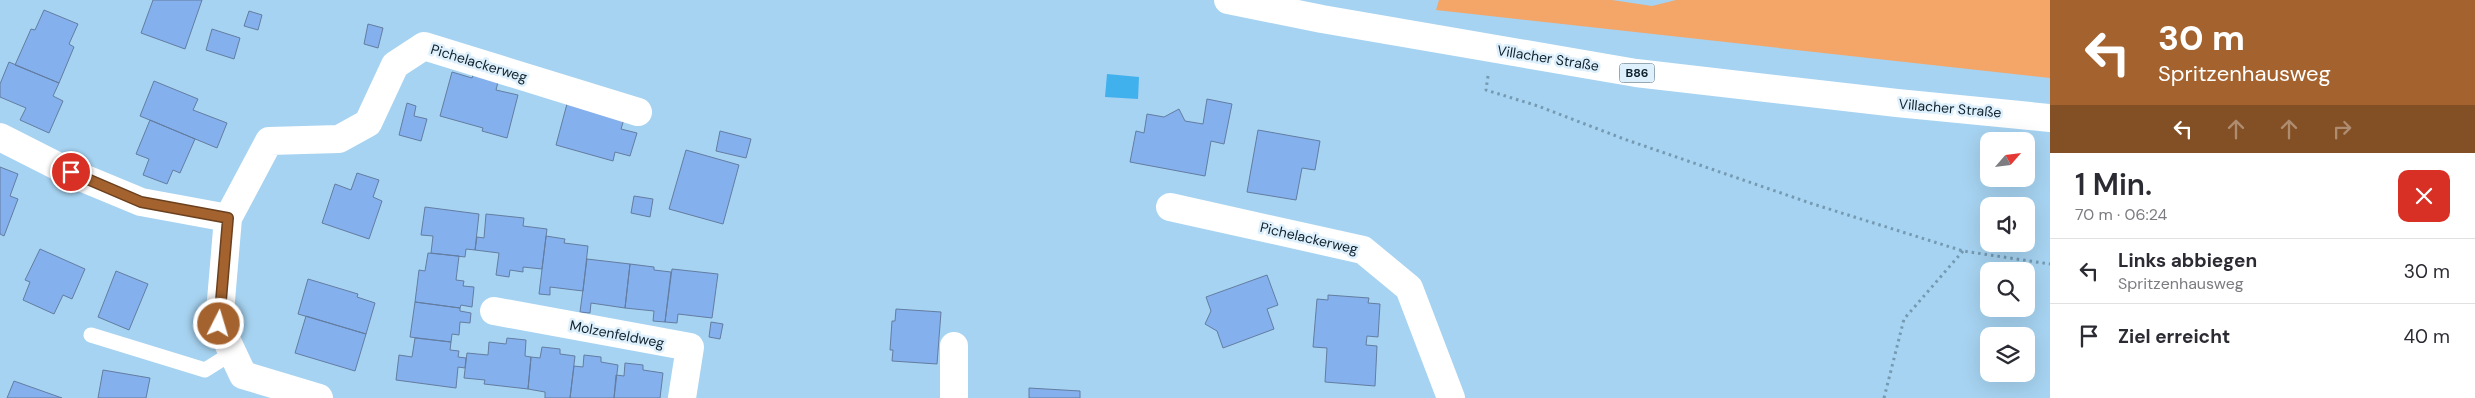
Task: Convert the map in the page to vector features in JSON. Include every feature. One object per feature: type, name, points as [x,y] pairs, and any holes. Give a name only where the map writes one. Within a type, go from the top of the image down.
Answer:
[{"type":"street","name":"Villacher Straße","points":[[1228,0],[1492,49],[1636,73],[1897,103],[2050,118]]},
{"type":"street","name":"Pichelackerweg","points":[[228,218],[269,141],[339,139],[368,123],[395,65],[424,46],[638,112]]},
{"type":"street","points":[[0,137],[71,172],[141,202],[228,218],[219,324],[243,375],[319,398]]},
{"type":"street","name":"Pichelackerweg","points":[[1170,207],[1363,250],[1409,288],[1451,398]]},
{"type":"street","name":"Molzenfeldweg","points":[[494,311],[690,347],[682,398]]},
{"type":"street","points":[[954,346],[954,398]]},
{"type":"lane","points":[[91,335],[205,370],[232,353]]},
{"type":"path","points":[[1492,49],[1486,90],[1538,106],[1624,139],[1813,204],[1963,251],[2050,264]]},
{"type":"path","points":[[1884,398],[1904,319],[1963,251]]},
{"type":"shaded area","points":[[1439,0],[1612,0],[1652,6],[1676,0],[2050,0],[2050,78],[1436,10]]},
{"type":"water","points":[[1107,74],[1139,77],[1138,99],[1105,97]]},
{"type":"building","points":[[153,0],[202,0],[185,49],[141,33]]},
{"type":"building","points":[[44,10],[78,24],[69,44],[74,47],[59,83],[15,65],[31,29],[35,30]]},
{"type":"building","points":[[249,11],[262,15],[258,30],[244,26]]},
{"type":"building","points":[[368,24],[383,28],[378,48],[364,44]]},
{"type":"building","points":[[212,29],[240,38],[234,59],[206,50]]},
{"type":"building","points":[[9,62],[59,83],[53,96],[63,101],[49,133],[20,120],[26,108],[0,97],[0,84]]},
{"type":"building","points":[[452,72],[472,78],[474,72],[499,78],[496,90],[518,95],[507,138],[482,131],[483,128],[440,116]]},
{"type":"building","points":[[154,81],[198,99],[193,110],[227,123],[217,148],[140,116]]},
{"type":"building","points":[[1207,99],[1232,104],[1224,144],[1211,141],[1205,176],[1130,162],[1136,131],[1144,133],[1147,114],[1164,117],[1179,109],[1185,121],[1203,124]]},
{"type":"building","points":[[568,100],[625,116],[621,129],[637,133],[630,156],[615,152],[613,161],[556,145]]},
{"type":"building","points":[[407,103],[416,106],[414,116],[427,119],[421,141],[399,135]]},
{"type":"building","points":[[150,120],[195,139],[180,173],[173,170],[167,184],[143,175],[149,159],[136,154]]},
{"type":"building","points":[[1258,130],[1320,141],[1315,170],[1302,168],[1296,200],[1247,192]]},
{"type":"building","points":[[720,131],[751,139],[746,158],[716,151]]},
{"type":"building","points":[[686,150],[739,165],[723,224],[669,209]]},
{"type":"building","points":[[0,167],[18,174],[10,196],[18,199],[4,236],[0,234]]},
{"type":"building","points":[[357,173],[379,180],[373,197],[382,201],[369,239],[322,223],[335,184],[351,190]]},
{"type":"building","points":[[634,196],[653,199],[650,217],[631,213]]},
{"type":"building","points":[[425,207],[479,214],[475,250],[466,249],[465,257],[431,253],[433,236],[421,235]]},
{"type":"building","points":[[486,214],[524,218],[523,226],[547,229],[542,269],[523,267],[523,272],[510,270],[509,277],[496,275],[499,253],[475,250],[477,237],[484,238]]},
{"type":"building","points":[[546,236],[565,239],[564,243],[588,246],[583,291],[550,287],[550,295],[539,294]]},
{"type":"building","points":[[40,249],[85,269],[72,299],[63,295],[54,314],[23,300],[30,282],[25,280]]},
{"type":"building","points":[[428,253],[459,256],[456,280],[464,281],[463,286],[474,287],[472,307],[461,305],[460,308],[415,302],[419,270],[425,271]]},
{"type":"building","points":[[587,259],[630,264],[625,308],[591,303],[590,313],[580,312]]},
{"type":"building","points":[[630,264],[654,267],[654,270],[671,272],[665,322],[653,321],[654,311],[625,308]]},
{"type":"building","points":[[672,269],[718,274],[712,318],[678,314],[677,323],[665,322]]},
{"type":"building","points":[[116,271],[148,284],[129,330],[98,317]]},
{"type":"building","points":[[1267,275],[1278,305],[1267,309],[1274,329],[1223,348],[1217,331],[1205,324],[1211,311],[1206,297]]},
{"type":"building","points":[[308,279],[358,294],[357,297],[375,303],[366,334],[298,314]]},
{"type":"building","points":[[1328,295],[1369,298],[1368,303],[1380,304],[1378,337],[1367,336],[1366,345],[1377,346],[1375,386],[1325,382],[1327,348],[1313,347],[1317,299],[1328,300]]},
{"type":"building","points":[[415,302],[460,308],[460,311],[471,313],[470,323],[460,322],[459,335],[452,334],[451,342],[410,337]]},
{"type":"building","points":[[896,309],[941,312],[937,364],[892,361],[893,350],[890,350],[892,321],[895,321]]},
{"type":"building","points":[[306,316],[366,334],[355,371],[295,353]]},
{"type":"building","points":[[711,322],[723,324],[720,339],[709,337]]},
{"type":"building","points":[[415,338],[451,342],[450,350],[459,351],[458,357],[466,358],[465,368],[458,367],[456,388],[396,380],[399,355],[412,357]]},
{"type":"building","points":[[507,338],[526,340],[525,356],[531,357],[528,389],[484,384],[485,380],[464,378],[467,353],[488,355],[489,342],[506,344]]},
{"type":"building","points":[[542,347],[560,349],[560,354],[575,356],[570,398],[545,398],[545,392],[528,389],[531,357],[540,358]]},
{"type":"building","points":[[584,355],[601,357],[601,362],[618,365],[614,398],[570,398],[574,366],[583,367]]},
{"type":"building","points":[[625,363],[643,365],[643,370],[663,373],[660,398],[614,398],[616,375],[624,376]]},
{"type":"building","points":[[103,370],[150,378],[146,398],[98,398]]},
{"type":"building","points":[[14,381],[62,398],[7,398]]},
{"type":"building","points":[[1029,388],[1080,391],[1080,398],[1029,398]]},
{"type":"route","points":[[71,172],[141,202],[228,218],[219,324]]}]
